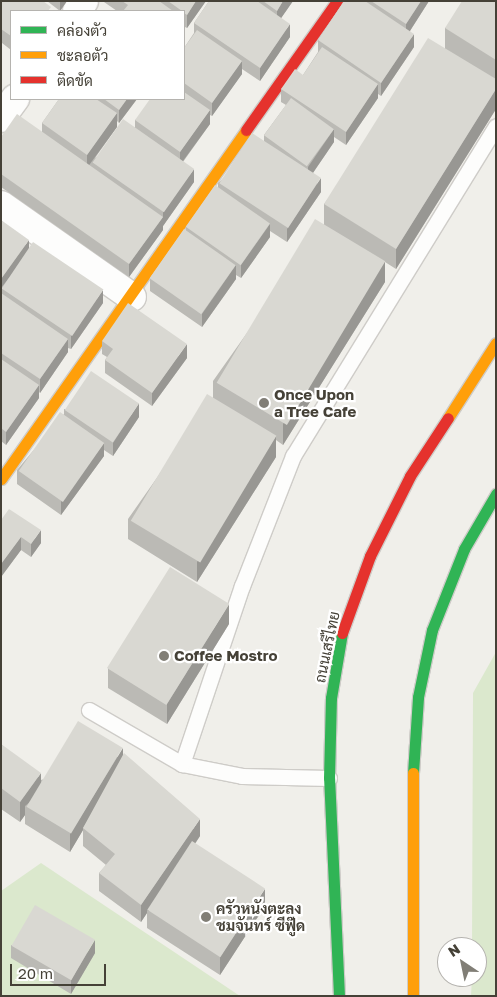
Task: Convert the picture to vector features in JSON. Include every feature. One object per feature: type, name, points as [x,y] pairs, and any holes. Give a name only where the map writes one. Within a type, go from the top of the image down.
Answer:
[{"type":"main road","points":[[1,479],[132,297],[337,1]]},
{"type":"main road","name":"ถนนเสรีไทย","points":[[339,996],[329,778],[331,698],[343,632],[370,556],[410,476],[496,343]]},
{"type":"main road","points":[[413,996],[412,782],[418,697],[432,630],[464,549],[496,494]]},
{"type":"street","points":[[1,118],[14,100]]},
{"type":"street","points":[[1,206],[132,297]]},
{"type":"lane","points":[[182,764],[242,586],[293,456],[496,126]]},
{"type":"lane","points":[[89,710],[182,764],[242,776],[329,778]]},
{"type":"green space","points":[[496,652],[496,996],[471,996],[471,987],[487,987],[487,937],[472,937],[473,693]]},
{"type":"green space","points":[[41,863],[240,996],[1,996],[1,891]]},
{"type":"building","points":[[1,1],[43,1],[51,7],[49,10],[10,10],[10,35],[1,29]]},
{"type":"building","points":[[122,1],[159,1],[172,10],[124,10],[128,5]]},
{"type":"building","points":[[168,1],[196,1],[187,15],[185,10],[181,10]]},
{"type":"building","points":[[209,1],[257,1],[290,24],[260,68],[194,23]]},
{"type":"building","points":[[263,1],[283,1],[277,11]]},
{"type":"building","points":[[344,1],[365,1],[414,34],[381,83],[318,40]]},
{"type":"building","points":[[371,1],[421,1],[406,24]]},
{"type":"building","points":[[462,1],[496,1],[496,60],[445,28]]},
{"type":"building","points":[[197,30],[242,61],[212,103],[185,84],[185,47]]},
{"type":"building","points":[[428,38],[496,79],[496,89],[396,249],[324,204]]},
{"type":"building","points":[[322,47],[378,84],[346,132],[281,89],[295,69],[303,75]]},
{"type":"building","points":[[185,93],[210,110],[180,152],[135,120],[149,100],[185,100]]},
{"type":"building","points":[[291,98],[334,129],[307,166],[264,135]]},
{"type":"building","points":[[58,100],[98,100],[117,113],[87,155],[42,123]]},
{"type":"building","points":[[105,100],[126,100],[119,110]]},
{"type":"building","points":[[17,114],[163,217],[129,264],[1,174],[1,137]]},
{"type":"building","points":[[123,119],[194,169],[164,212],[93,162]]},
{"type":"building","points":[[252,133],[321,178],[288,228],[219,183]]},
{"type":"building","points":[[215,185],[270,223],[241,265],[186,227]]},
{"type":"building","points":[[315,219],[385,261],[287,425],[217,383]]},
{"type":"building","points":[[1,220],[29,240],[1,279]]},
{"type":"building","points":[[184,229],[236,265],[201,314],[150,278]]},
{"type":"building","points":[[33,242],[103,290],[72,336],[2,288]]},
{"type":"building","points":[[1,293],[68,339],[40,379],[1,353]]},
{"type":"building","points":[[128,303],[187,344],[152,393],[105,360],[113,349],[102,341]]},
{"type":"building","points":[[1,359],[39,385],[6,432],[1,428]]},
{"type":"building","points":[[91,371],[139,403],[113,442],[65,410]]},
{"type":"building","points":[[207,394],[276,436],[200,563],[131,521]]},
{"type":"building","points":[[60,412],[104,443],[63,502],[19,471]]},
{"type":"building","points":[[9,509],[41,530],[31,544],[21,537],[1,564],[1,520]]},
{"type":"building","points":[[170,567],[229,604],[166,705],[107,668]]},
{"type":"building","points":[[78,721],[123,748],[71,833],[26,807]]},
{"type":"building","points":[[1,744],[41,773],[20,802],[1,788]]},
{"type":"building","points":[[124,753],[200,819],[141,905],[99,873],[115,854],[83,828]]},
{"type":"building","name":"ครัวหนังตะลุง ชมจันทร์ ซีฟู๊ด","points":[[192,841],[265,888],[220,957],[147,910]]},
{"type":"building","points":[[35,905],[95,940],[71,980],[12,946]]},
{"type":"traffic: fast","points":[[413,773],[418,697],[432,630],[464,549],[496,494]]},
{"type":"traffic: fast","points":[[339,996],[329,778],[331,698],[342,633]]},
{"type":"traffic: slow","points":[[1,479],[246,130]]},
{"type":"traffic: slow","points":[[448,418],[496,343]]},
{"type":"traffic: slow","points":[[413,773],[413,996]]},
{"type":"traffic: jam","points":[[246,130],[337,1]]},
{"type":"traffic: jam","points":[[342,633],[370,556],[410,476],[448,418]]},
{"type":"place","name":"Once Upon a Tree Cafe","points":[[264,403]]},
{"type":"place","name":"Coffee Mostro","points":[[164,656]]},
{"type":"place","name":"ครัวหนังตะลุง ชมจันทร์ ซีฟู๊ด","points":[[206,917]]}]
